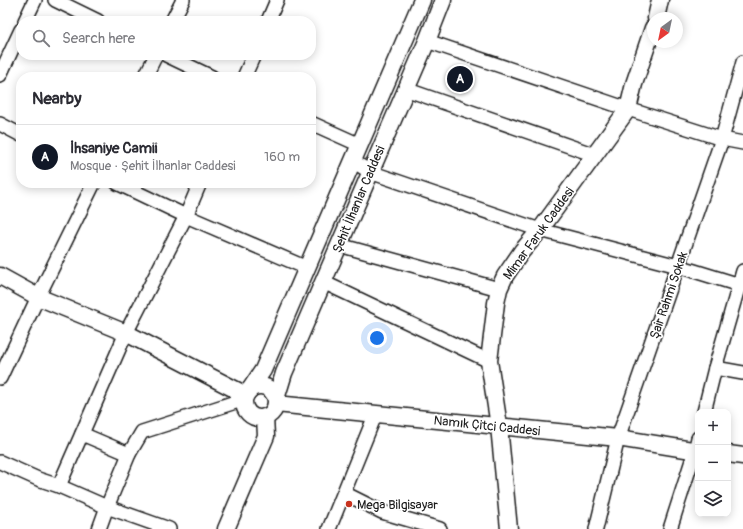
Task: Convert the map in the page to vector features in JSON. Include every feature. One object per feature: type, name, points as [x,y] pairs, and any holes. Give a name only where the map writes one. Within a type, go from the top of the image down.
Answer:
[{"type":"street","points":[[27,16],[35,0]]},
{"type":"street","points":[[55,0],[88,16]]},
{"type":"street","points":[[175,16],[183,0]]},
{"type":"street","points":[[270,16],[277,0]]},
{"type":"street","name":"Şehit İlhanlar Caddesi","points":[[247,395],[263,370],[422,0]]},
{"type":"street","name":"Şehit İlhanlar Caddesi","points":[[276,401],[284,372],[443,0]]},
{"type":"street","points":[[657,12],[660,0]]},
{"type":"street","points":[[427,40],[628,109],[722,139],[743,144]]},
{"type":"street","points":[[0,75],[16,41]]},
{"type":"street","name":"Mimar Faruk Caddesi","points":[[509,529],[499,426],[489,361],[499,289],[505,276],[522,251],[540,230],[628,109],[634,84],[647,46]]},
{"type":"street","points":[[148,72],[154,60]]},
{"type":"street","points":[[176,60],[202,72]]},
{"type":"street","points":[[246,72],[252,60]]},
{"type":"street","name":"Şair Rahmi Sokak","points":[[596,529],[618,438],[722,139],[743,62]]},
{"type":"street","points":[[405,89],[595,155]]},
{"type":"street","points":[[0,124],[16,132]]},
{"type":"street","points":[[316,125],[360,145]]},
{"type":"street","points":[[353,161],[370,172],[540,230],[678,266],[741,285]]},
{"type":"street","points":[[0,378],[92,188]]},
{"type":"street","points":[[127,188],[186,216],[307,268]]},
{"type":"street","points":[[59,486],[126,333],[186,216],[198,188]]},
{"type":"street","points":[[339,245],[499,289]]},
{"type":"street","points":[[705,409],[715,368],[741,285],[743,272]]},
{"type":"street","points":[[0,276],[38,297],[126,333],[247,395]]},
{"type":"street","points":[[323,282],[489,361]]},
{"type":"street","points":[[715,368],[743,373]]},
{"type":"street","points":[[99,529],[129,454],[142,432],[247,395],[256,387],[264,387],[271,391],[276,401],[275,408],[265,417],[260,418],[252,415],[246,408],[247,395]]},
{"type":"street","name":"Namık Çitci Caddesi","points":[[276,401],[695,447]]},
{"type":"street","points":[[329,529],[376,413]]},
{"type":"street","points":[[226,529],[266,436],[265,417]]},
{"type":"street","points":[[82,434],[129,454]]},
{"type":"street","points":[[670,529],[695,453]]},
{"type":"street","points":[[731,454],[743,456]]},
{"type":"street","points":[[0,462],[107,507],[169,529]]},
{"type":"street","points":[[344,493],[382,512],[436,528]]},
{"type":"place","name":"İhsaniye Camii","points":[[460,79]]},
{"type":"place","name":"Mega Bilgisayar","points":[[349,504]]}]
